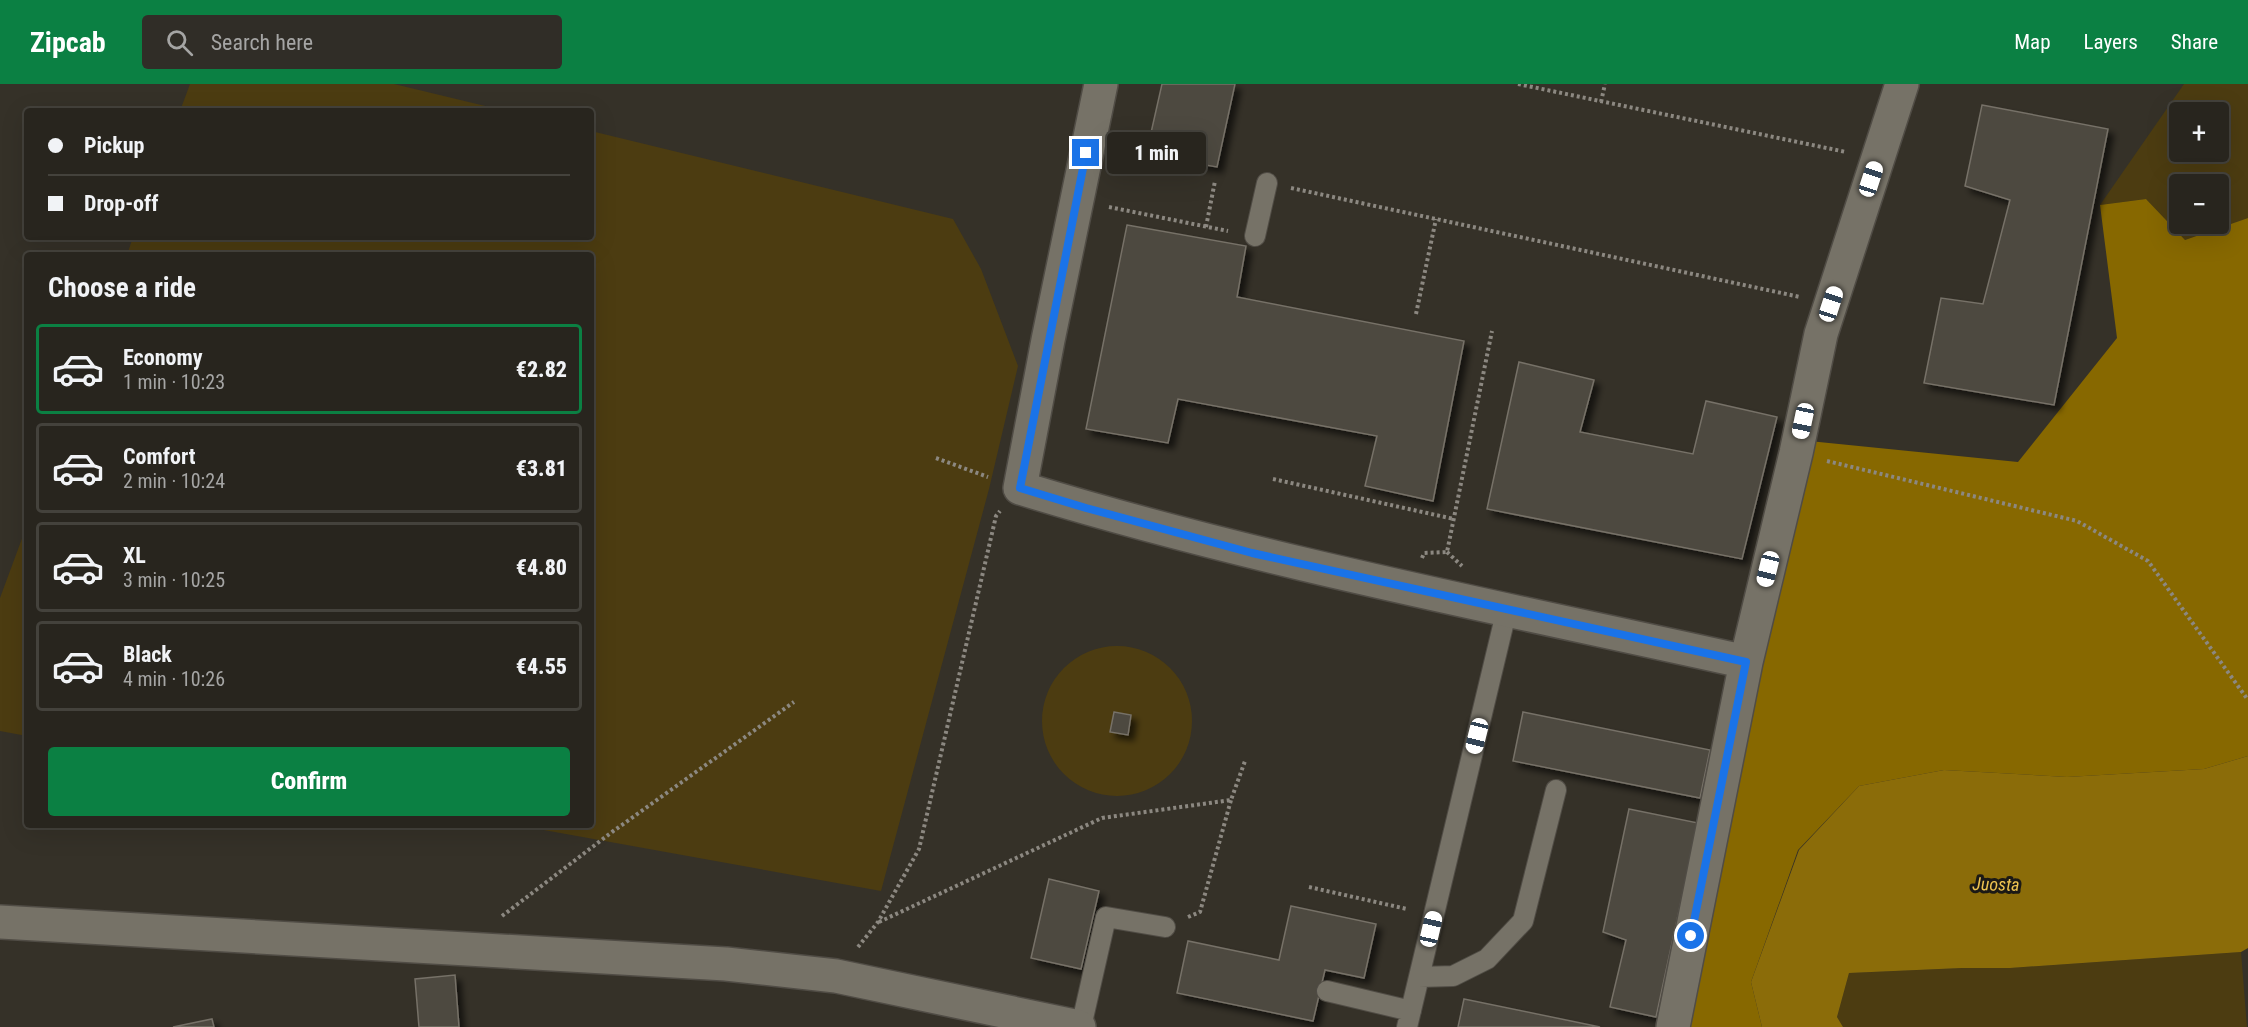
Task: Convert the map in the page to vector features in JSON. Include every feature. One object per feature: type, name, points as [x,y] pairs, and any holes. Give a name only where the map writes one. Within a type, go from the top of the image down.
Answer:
[{"type":"street","points":[[1101,84],[1020,488],[1252,553],[1746,662]]},
{"type":"street","points":[[1672,1027],[1746,662],[1796,453],[1821,334],[1902,84]]},
{"type":"street","points":[[0,922],[726,964],[836,976],[1080,1027]]},
{"type":"lane","points":[[1255,236],[1267,183]]},
{"type":"lane","points":[[1327,991],[1409,1019],[1508,609]]},
{"type":"lane","points":[[1419,977],[1454,976],[1487,959],[1523,921],[1556,790]]},
{"type":"lane","points":[[1080,1027],[1106,916],[1165,927]]},
{"type":"path","points":[[1518,84],[1878,158]]},
{"type":"path","points":[[1601,102],[1605,84]]},
{"type":"path","points":[[1206,227],[1215,181]]},
{"type":"path","points":[[1267,183],[1831,304]]},
{"type":"path","points":[[1076,200],[1255,236]]},
{"type":"path","points":[[1416,314],[1436,219]]},
{"type":"path","points":[[1413,588],[1424,553],[1447,552],[1492,331]]},
{"type":"path","points":[[1796,453],[2077,521],[2148,561],[2248,700]]},
{"type":"path","points":[[836,976],[878,922],[919,849],[996,516],[1020,488],[936,458]]},
{"type":"path","points":[[1273,479],[1454,519]]},
{"type":"path","points":[[460,948],[612,832],[794,702]]},
{"type":"path","points":[[1165,927],[1200,912],[1231,800],[1245,761]]},
{"type":"path","points":[[878,922],[1102,818],[1231,800]]},
{"type":"path","points":[[1309,886],[1434,916]]},
{"type":"shaded area","points":[[190,84],[394,84],[494,108],[181,108]]},
{"type":"shaded area","points":[[2184,84],[2248,84],[2248,218],[2229,225],[2229,174],[2169,174],[2169,223],[2146,199],[2100,205],[2169,106],[2169,162],[2229,162],[2229,102],[2172,102]]},
{"type":"shaded area","points":[[594,132],[953,219],[981,269],[1018,366],[989,489],[881,891],[533,828],[594,828],[594,252],[128,252],[132,240],[594,240]]},
{"type":"shaded area","points":[[2146,199],[2169,223],[2169,234],[2179,234],[2185,240],[2202,234],[2229,234],[2229,225],[2248,218],[2248,756],[2204,769],[2067,777],[1944,770],[1859,786],[1798,850],[1751,982],[1762,1027],[1673,1027],[1799,440],[2018,462],[2117,338],[2100,205]]},
{"type":"shaded area","points":[[2179,234],[2202,234],[2185,240]]},
{"type":"shaded area","points":[[24,533],[24,735],[0,731],[0,598]]},
{"type":"shaded area","points":[[1117,646],[1146,652],[1170,668],[1186,692],[1192,721],[1186,750],[1170,774],[1146,790],[1117,796],[1088,790],[1064,774],[1048,750],[1042,721],[1048,692],[1064,668],[1088,652]]},
{"type":"shaded area","points":[[2241,952],[2247,1027],[1843,1027],[1837,1017],[1849,973],[2010,968]]},
{"type":"water","name":"Juosta","points":[[2248,756],[2248,948],[2241,952],[2010,968],[1849,973],[1837,1017],[1843,1027],[1762,1027],[1751,982],[1799,850],[1859,786],[1944,770],[2067,777],[2204,769]]},
{"type":"building","points":[[1162,84],[1235,84],[1217,167],[1146,155]]},
{"type":"building","points":[[1982,105],[2108,129],[2054,405],[1924,383],[1941,298],[1983,304],[2010,200],[1965,186]]},
{"type":"building","points":[[1127,225],[1246,246],[1237,297],[1464,341],[1433,501],[1365,486],[1377,436],[1178,399],[1168,443],[1086,429]]},
{"type":"building","points":[[1519,362],[1594,380],[1580,432],[1693,454],[1706,401],[1777,417],[1742,559],[1487,509]]},
{"type":"building","points":[[1114,712],[1131,715],[1128,735],[1110,732]]},
{"type":"building","points":[[1523,712],[1710,750],[1700,798],[1513,761]]},
{"type":"building","points":[[1629,809],[1698,823],[1656,1017],[1610,1007],[1626,940],[1603,932]]},
{"type":"building","points":[[1049,879],[1099,891],[1081,969],[1031,958]]},
{"type":"building","points":[[1291,906],[1376,924],[1364,978],[1325,970],[1313,1021],[1177,993],[1188,941],[1279,960]]},
{"type":"building","points":[[455,975],[459,1027],[419,1027],[415,979]]},
{"type":"building","points":[[1464,999],[1600,1027],[1458,1027]]},
{"type":"building","points":[[212,1019],[214,1027],[173,1027]]},
{"type":"route","points":[[1086,153],[1020,488],[1252,553],[1746,662],[1691,936]]}]
